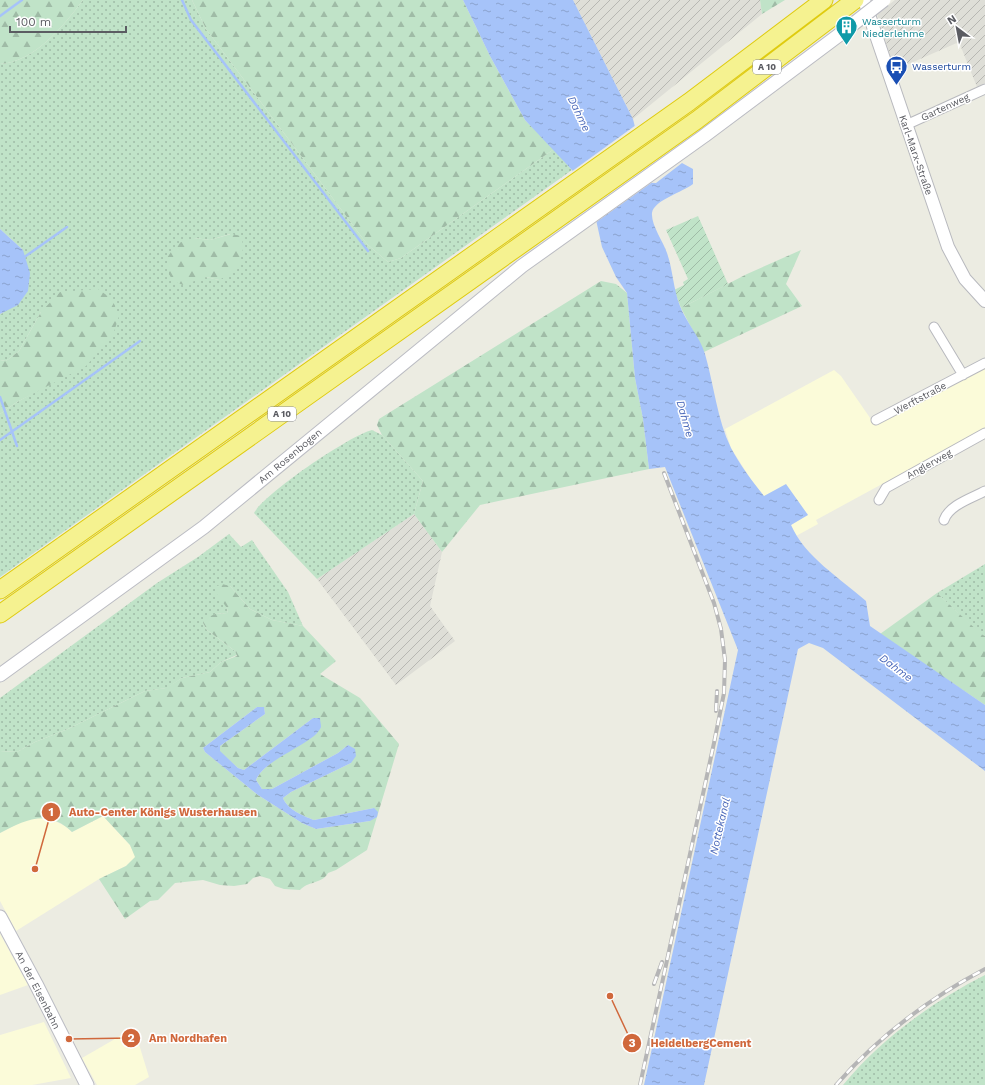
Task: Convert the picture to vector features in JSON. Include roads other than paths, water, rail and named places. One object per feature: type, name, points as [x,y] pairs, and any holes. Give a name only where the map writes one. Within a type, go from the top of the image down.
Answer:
[{"type":"highway","name":"A 10","points":[[0,590],[689,102],[824,0]]},
{"type":"highway","name":"A 10","points":[[0,614],[696,120],[855,0]]},
{"type":"main road","name":"Am Rosenbogen","points":[[0,675],[204,527],[496,287],[704,136],[884,0]]},
{"type":"main road","name":"An der Eisenbahn","points":[[0,917],[87,1085]]},
{"type":"street","name":"Karl-Marx-Straße","points":[[864,0],[948,248],[966,279],[985,301]]},
{"type":"street","name":"Gartenweg","points":[[906,125],[985,88]]},
{"type":"street","points":[[934,327],[963,375]]},
{"type":"street","name":"Werftstraße","points":[[876,420],[985,363]]},
{"type":"street","name":"Anglerweg","points":[[878,500],[886,488],[985,433]]},
{"type":"street","points":[[944,520],[946,514],[958,505],[985,491]]},
{"type":"water","points":[[463,0],[573,0],[633,119],[635,127],[615,141],[635,182],[656,183],[682,163],[693,169],[693,184],[658,204],[654,208],[652,218],[667,253],[680,306],[703,348],[722,425],[731,448],[746,473],[764,496],[786,484],[808,515],[791,525],[797,537],[814,557],[866,601],[870,626],[985,705],[985,771],[823,648],[809,643],[798,649],[704,1085],[644,1085],[738,650],[665,467],[649,469],[643,419],[635,378],[627,293],[616,277],[602,247],[593,206],[572,170],[525,120],[490,56]]},
{"type":"water","points":[[0,229],[23,250],[30,273],[28,291],[18,305],[0,314]]},
{"type":"water","points":[[257,707],[264,707],[265,714],[220,746],[220,751],[238,768],[244,770],[313,718],[320,718],[321,727],[317,733],[269,765],[261,772],[256,780],[262,789],[272,789],[338,753],[348,745],[355,749],[356,756],[351,763],[291,792],[283,798],[292,809],[314,820],[374,808],[378,812],[377,817],[370,821],[316,829],[302,823],[258,795],[205,752],[203,748]]},
{"type":"waterway","points":[[0,16],[22,0]]},
{"type":"waterway","points":[[182,0],[191,20],[368,251]]},
{"type":"waterway","points":[[23,258],[67,227]]},
{"type":"waterway","points":[[0,440],[140,341]]},
{"type":"waterway","points":[[0,397],[17,446]]},
{"type":"railway","points":[[640,1085],[724,693],[725,660],[721,629],[714,603],[664,473]]},
{"type":"railway","points":[[716,711],[717,691]]},
{"type":"railway","points":[[654,984],[662,962]]},
{"type":"railway","points":[[836,1085],[852,1067],[905,1020],[944,993],[985,969]]},
{"type":"place","name":"Wasserturm Niederlehme","points":[[847,46]]},
{"type":"place","name":"Wasserturm","points":[[897,86]]},
{"type":"place","name":"Auto-Center Königs Wusterhausen","points":[[35,869]]},
{"type":"place","name":"HeidelbergCement","points":[[610,996]]},
{"type":"place","name":"Am Nordhafen","points":[[69,1039]]},
{"type":"water label","name":"Dahme","points":[[579,114]]},
{"type":"water label","name":"Dahme","points":[[685,419]]},
{"type":"water label","name":"Dahme","points":[[896,668]]},
{"type":"water label","name":"Nottekanal","points":[[720,826]]}]
